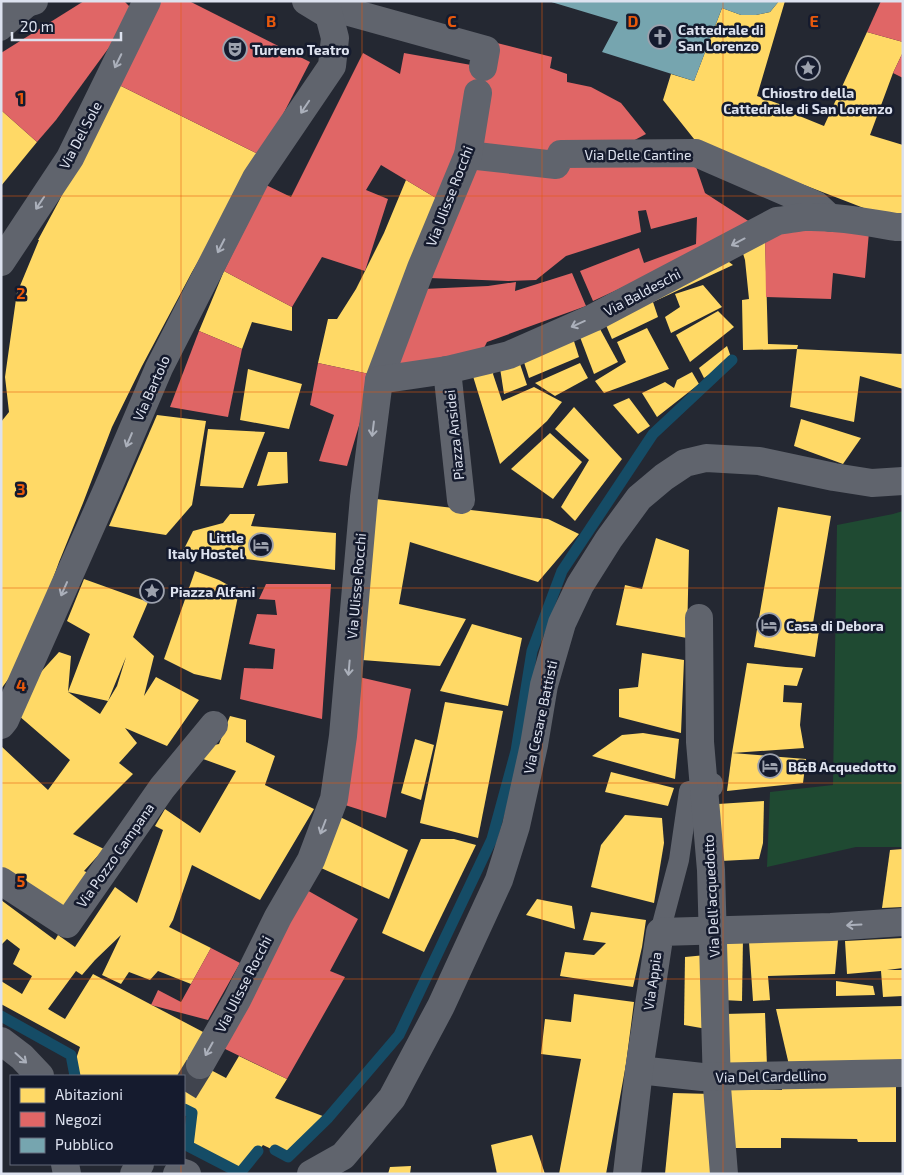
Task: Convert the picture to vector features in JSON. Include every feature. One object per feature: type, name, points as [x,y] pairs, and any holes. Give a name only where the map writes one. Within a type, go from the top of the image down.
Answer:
[{"type":"street","points":[[1,10],[34,1]]},
{"type":"street","name":"Via Del Sole","points":[[1,262],[70,158],[147,1]]},
{"type":"street","points":[[324,6],[484,58]]},
{"type":"street","name":"Via Bartolo","points":[[1,726],[163,360],[256,178],[332,66],[335,38],[324,6]]},
{"type":"street","name":"Via Ulisse Rocchi","points":[[200,1065],[237,1000],[278,917],[311,860],[334,799],[343,736],[364,497],[379,380],[468,155],[478,93]]},
{"type":"street","name":"Via Delle Cantine","points":[[468,155],[556,165],[561,154],[696,153],[816,205],[830,218]]},
{"type":"street","name":"Via Baldeschi","points":[[379,380],[447,370],[508,355],[576,325],[802,217],[856,220],[903,227]]},
{"type":"street","name":"Piazza Ansidei","points":[[447,370],[461,500]]},
{"type":"street","name":"Via Cesare Battisti","points":[[311,1174],[343,1156],[392,1098],[441,1006],[499,880],[516,826],[534,746],[546,676],[562,623],[580,585],[609,539],[639,498],[664,477],[685,463],[706,458],[759,461],[872,483],[903,481]]},
{"type":"street","name":"Via Dell'acquedotto","points":[[699,618],[700,742],[711,870],[717,1087],[724,1174]]},
{"type":"street","name":"Via Pozzo Campana","points":[[1,881],[67,924],[162,788],[214,725]]},
{"type":"street","points":[[660,932],[903,922]]},
{"type":"street","name":"Via Appia","points":[[627,1174],[639,1070],[660,932]]},
{"type":"street","points":[[1,1041],[22,1057],[39,1075]]},
{"type":"street","name":"Via Del Cardellino","points":[[639,1070],[702,1077],[903,1073]]},
{"type":"street","points":[[177,1174],[181,1172],[187,1174]]},
{"type":"lane","points":[[1,31],[34,1]]},
{"type":"lane","name":"Via Appia","points":[[660,932],[679,860],[688,791],[713,787],[714,777]]},
{"type":"green space","points":[[903,511],[903,847],[856,847],[767,867],[770,792],[833,785],[837,525]]},
{"type":"building: Abitazioni","points":[[779,1],[785,1],[757,96],[793,109],[792,113],[824,126],[867,32],[903,42],[903,52],[893,73],[870,135],[903,145],[903,222],[698,144],[663,100],[671,74],[694,81],[722,8],[741,15],[756,15],[770,12]]},
{"type":"building: Abitazioni","points":[[115,83],[260,155],[192,272],[112,427],[24,658],[1,689],[1,422],[9,412],[5,377],[15,298],[38,240],[59,201]]},
{"type":"building: Abitazioni","points":[[1,110],[37,142],[1,186]]},
{"type":"building: Abitazioni","points":[[406,180],[441,201],[374,375],[318,363],[328,319],[337,319],[356,289],[384,233]]},
{"type":"building: Abitazioni","points":[[765,236],[768,344],[798,345],[797,349],[743,350],[742,300],[749,299],[745,260],[741,247]]},
{"type":"building: Abitazioni","points":[[725,259],[733,265],[653,302],[658,317],[612,339],[605,323]]},
{"type":"building: Abitazioni","points":[[224,271],[292,307],[292,331],[252,322],[242,349],[199,331]]},
{"type":"building: Abitazioni","points":[[703,285],[722,307],[671,333],[665,317],[680,307],[675,294]]},
{"type":"building: Abitazioni","points":[[718,311],[734,327],[690,362],[676,335]]},
{"type":"building: Abitazioni","points":[[647,328],[669,369],[604,393],[595,381],[626,362],[617,342]]},
{"type":"building: Abitazioni","points":[[600,329],[618,362],[594,374],[580,337]]},
{"type":"building: Abitazioni","points":[[573,338],[579,357],[529,378],[523,359]]},
{"type":"building: Abitazioni","points":[[727,346],[732,360],[704,378],[699,368]]},
{"type":"building: Abitazioni","points":[[797,349],[903,354],[903,389],[860,376],[854,422],[790,407]]},
{"type":"building: Abitazioni","points":[[519,361],[527,385],[504,394],[500,368]]},
{"type":"building: Abitazioni","points":[[580,363],[588,378],[555,396],[535,383]]},
{"type":"building: Abitazioni","points":[[496,364],[493,374],[502,401],[534,387],[562,402],[547,421],[500,464],[472,373]]},
{"type":"building: Abitazioni","points":[[248,369],[302,384],[289,429],[240,420]]},
{"type":"building: Abitazioni","points":[[692,372],[699,384],[657,417],[642,393],[665,382],[674,388],[677,380]]},
{"type":"building: Abitazioni","points":[[629,398],[650,426],[638,434],[613,405]]},
{"type":"building: Abitazioni","points":[[574,407],[622,459],[575,521],[561,507],[589,460],[555,429]]},
{"type":"building: Abitazioni","points":[[157,415],[206,421],[192,505],[166,535],[109,526]]},
{"type":"building: Abitazioni","points":[[801,419],[861,438],[843,464],[794,446]]},
{"type":"building: Abitazioni","points":[[208,429],[265,432],[243,488],[200,486]]},
{"type":"building: Abitazioni","points":[[550,433],[582,462],[553,499],[511,469]]},
{"type":"building: Abitazioni","points":[[268,452],[287,452],[288,483],[257,486]]},
{"type":"building: Abitazioni","points":[[376,499],[548,519],[579,534],[538,582],[410,542],[399,604],[466,619],[440,666],[362,660]]},
{"type":"building: Abitazioni","points":[[778,507],[831,516],[813,623],[820,624],[815,657],[754,647]]},
{"type":"building: Abitazioni","name":"Little Italy Hostel","points":[[230,514],[255,514],[251,526],[336,533],[335,570],[183,551],[193,531],[223,523]]},
{"type":"building: Abitazioni","points":[[656,538],[689,550],[687,638],[616,625],[625,585],[642,589]]},
{"type":"building: Abitazioni","points":[[195,571],[219,580],[239,591],[221,680],[194,674],[164,659]]},
{"type":"building: Abitazioni","points":[[84,579],[148,602],[133,637],[154,656],[144,696],[156,677],[199,700],[167,746],[125,728],[137,743],[119,763],[133,774],[73,834],[104,849],[84,871],[93,875],[66,914],[1,871],[1,746],[48,790],[70,760],[18,715],[31,683],[59,652],[71,656],[68,692],[90,634],[67,621]],"holes":[[[126,657],[117,686],[108,701]],[[68,692],[108,701],[100,714]]]},
{"type":"building: Abitazioni","points":[[472,624],[522,638],[508,706],[440,691]]},
{"type":"building: Abitazioni","points":[[642,653],[684,660],[681,733],[619,717],[619,689],[638,687]]},
{"type":"building: Abitazioni","points":[[747,663],[803,668],[797,686],[784,685],[783,702],[802,703],[800,725],[804,748],[732,753]]},
{"type":"building: Abitazioni","points":[[445,702],[503,711],[478,838],[420,823]]},
{"type":"building: Abitazioni","points":[[230,716],[246,720],[246,742],[275,756],[265,785],[314,809],[260,900],[192,865],[169,927],[211,948],[191,984],[158,971],[150,980],[129,972],[121,984],[102,975],[121,935],[82,975],[76,971],[48,1009],[65,1019],[93,974],[205,1033],[188,1058],[226,1078],[239,1056],[287,1079],[275,1098],[328,1118],[288,1157],[263,1145],[240,1173],[188,1146],[192,1113],[185,1110],[185,1075],[75,1075],[74,1065],[80,1047],[1,1004],[1,981],[22,994],[32,976],[13,964],[20,949],[7,939],[1,945],[1,900],[55,940],[58,935],[75,947],[115,887],[137,903],[163,830],[155,826],[165,809],[200,833],[236,771],[195,756],[204,747],[219,744]]},
{"type":"building: Abitazioni","points":[[643,733],[679,739],[675,779],[592,756],[622,735]]},
{"type":"building: Abitazioni","points":[[415,739],[434,745],[421,800],[401,793]]},
{"type":"building: Abitazioni","points":[[732,753],[806,759],[803,783],[727,791]]},
{"type":"building: Abitazioni","points":[[611,772],[674,788],[668,806],[605,792]]},
{"type":"building: Abitazioni","points":[[764,801],[763,843],[759,859],[721,861],[718,804]]},
{"type":"building: Abitazioni","points":[[625,815],[662,818],[664,843],[654,903],[591,887],[601,845]]},
{"type":"building: Abitazioni","points":[[340,817],[408,850],[389,899],[319,867]]},
{"type":"building: Abitazioni","points":[[421,839],[454,839],[476,845],[424,952],[382,933]]},
{"type":"building: Abitazioni","points":[[903,849],[903,907],[882,908],[890,850]]},
{"type":"building: Abitazioni","points":[[537,899],[572,906],[575,929],[526,915]]},
{"type":"building: Abitazioni","points":[[591,912],[646,920],[633,987],[560,976],[565,952],[594,955],[606,943],[583,940]]},
{"type":"building: Abitazioni","points":[[743,938],[742,1001],[723,1000],[721,944]]},
{"type":"building: Abitazioni","points":[[903,938],[903,968],[887,970],[903,970],[903,996],[883,997],[881,971],[847,974],[845,941]]},
{"type":"building: Abitazioni","points":[[838,940],[835,974],[768,976],[770,1000],[753,1001],[749,942]]},
{"type":"building: Abitazioni","points":[[706,955],[707,1029],[684,1025],[685,957]]},
{"type":"building: Abitazioni","points":[[836,981],[873,986],[875,995],[836,996]]},
{"type":"building: Abitazioni","points":[[574,994],[634,1002],[626,1064],[606,1174],[559,1174],[581,1059],[541,1054],[545,1019],[571,1022]]},
{"type":"building: Abitazioni","points":[[903,1006],[903,1062],[789,1065],[776,1009]]},
{"type":"building: Abitazioni","points":[[765,1013],[767,1066],[725,1067],[724,1014]]},
{"type":"building: Abitazioni","points":[[782,1083],[896,1084],[896,1142],[858,1142],[857,1139],[781,1138],[781,1148],[731,1148],[731,1089],[782,1090]]},
{"type":"building: Abitazioni","points":[[673,1093],[713,1094],[720,1174],[665,1174]]},
{"type":"building: Abitazioni","points":[[532,1135],[545,1174],[497,1174],[491,1145]]},
{"type":"building: Abitazioni","points":[[411,1166],[410,1174],[388,1174],[390,1167]]},
{"type":"building: Negozi","points":[[84,1],[124,1],[135,12],[56,120],[37,142],[1,110],[1,53]]},
{"type":"building: Negozi","points":[[154,1],[189,1],[310,62],[260,155],[115,83]]},
{"type":"building: Negozi","points":[[881,1],[903,1],[903,42],[867,32]]},
{"type":"building: Negozi","points":[[493,42],[552,57],[550,68],[567,74],[567,82],[591,87],[621,103],[646,134],[614,151],[555,157],[474,150],[441,201],[381,165],[366,190],[388,199],[365,271],[322,257],[292,307],[224,271],[266,185],[291,197],[363,53],[400,74],[404,53],[488,68]]},
{"type":"building: Negozi","points":[[903,52],[903,78],[893,73]]},
{"type":"building: Negozi","points":[[469,158],[563,162],[694,161],[705,193],[753,224],[703,250],[593,301],[580,271],[639,248],[644,263],[696,244],[697,217],[651,229],[646,210],[638,211],[641,232],[566,256],[536,280],[508,281],[429,278]]},
{"type":"building: Negozi","points":[[804,228],[869,232],[865,278],[833,273],[831,299],[766,297],[765,236]]},
{"type":"building: Negozi","points":[[572,273],[586,306],[487,342],[483,350],[395,372],[423,289],[488,286],[516,282],[515,291]]},
{"type":"building: Negozi","points":[[199,331],[242,349],[228,417],[170,407]]},
{"type":"building: Negozi","points":[[318,363],[374,375],[347,466],[319,461],[334,415],[310,405]]},
{"type":"building: Negozi","points":[[266,584],[331,584],[322,719],[240,699],[244,668],[273,669],[275,649],[249,644],[257,614],[277,615],[275,600],[259,599]]},
{"type":"building: Negozi","points":[[359,677],[411,689],[386,818],[345,805]]},
{"type":"building: Negozi","points":[[305,889],[358,919],[330,971],[345,977],[287,1079],[221,1047]]},
{"type":"building: Negozi","points":[[211,948],[240,963],[208,1020],[151,1005],[158,990],[181,1002]]},
{"type":"building: Pubblico","name":"Cattedrale di San Lorenzo","points":[[548,1],[779,1],[770,12],[756,15],[741,15],[722,8],[694,81],[602,52],[618,22]]},
{"type":"waterway","points":[[275,1150],[288,1157],[328,1118],[399,1035],[492,839],[516,751],[532,651],[562,571],[653,434],[732,360]]},
{"type":"waterway","points":[[1,1016],[71,1055],[75,1075]]},
{"type":"waterway","points":[[185,1110],[192,1113],[188,1146],[240,1173],[258,1151]]},
{"type":"tunnel","points":[[185,1089],[200,1065]]},
{"type":"place","name":"Cattedrale di San Lorenzo","points":[[660,37]]},
{"type":"place","name":"Turreno Teatro","points":[[235,49]]},
{"type":"place","name":"Chiostro della Cattedrale di San Lorenzo","points":[[808,68]]},
{"type":"place","name":"Little Italy Hostel","points":[[261,545]]},
{"type":"place","name":"Piazza Alfani","points":[[152,591]]},
{"type":"place","name":"Casa di Debora","points":[[769,625]]},
{"type":"place","name":"B&B Acquedotto","points":[[770,766]]}]
